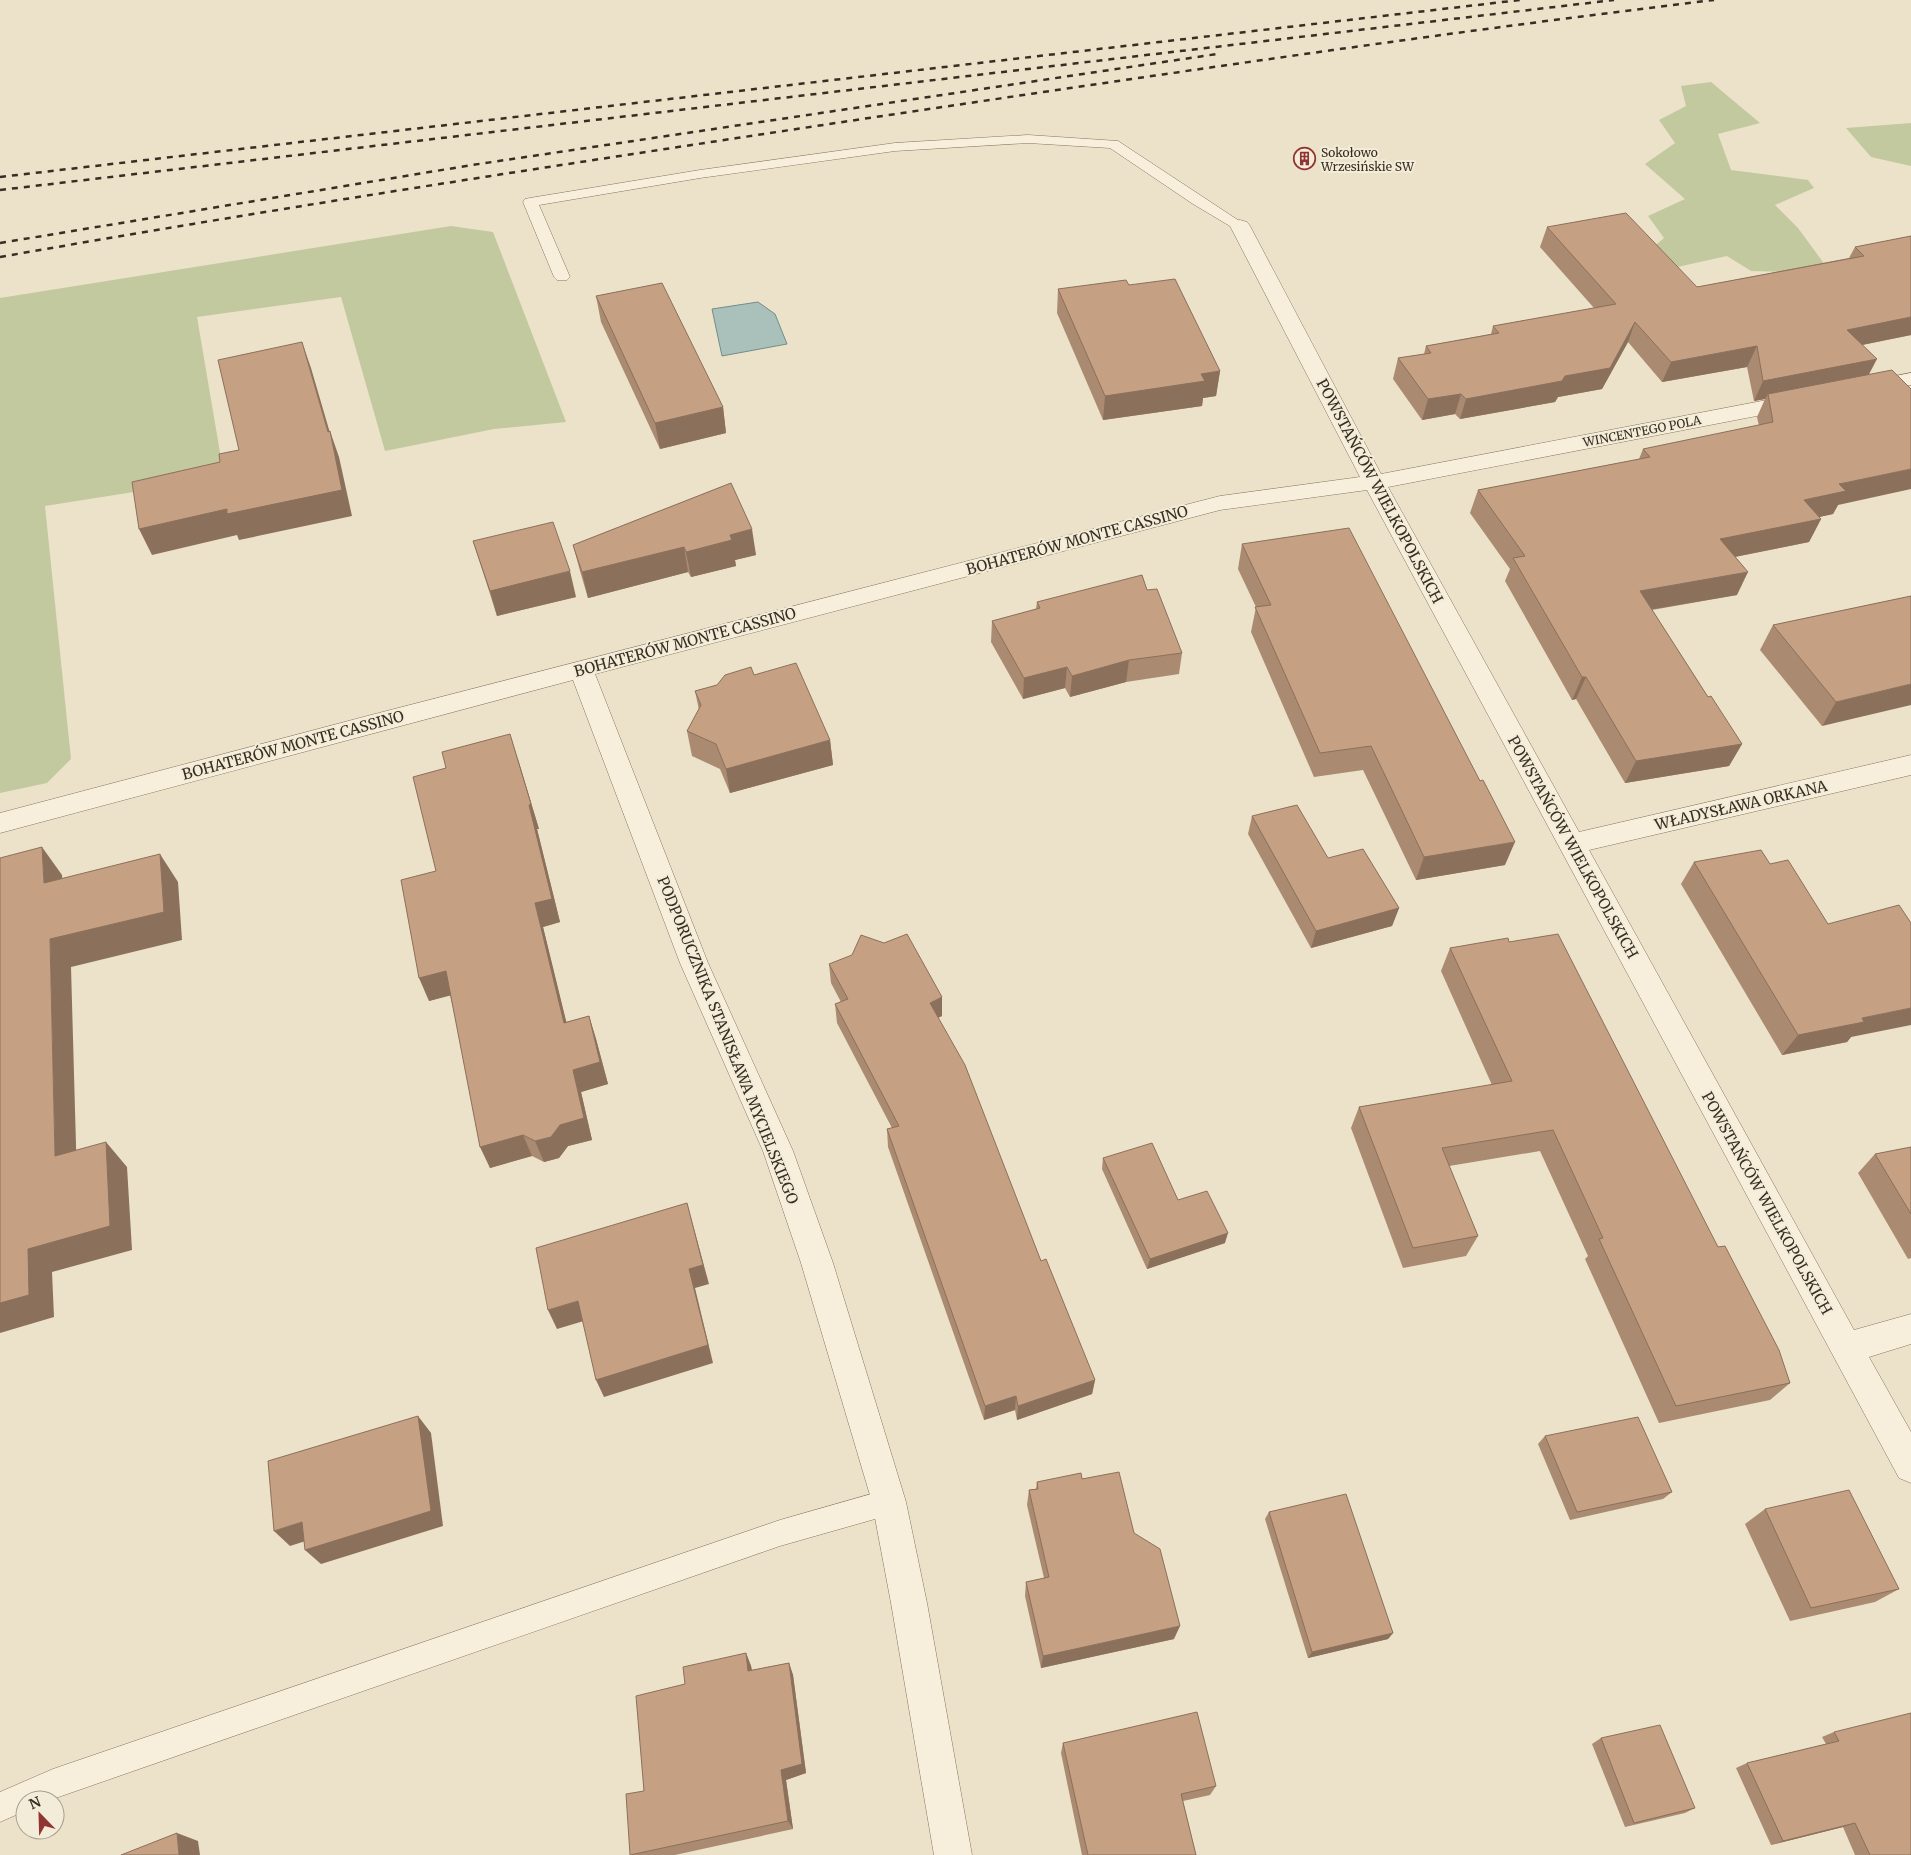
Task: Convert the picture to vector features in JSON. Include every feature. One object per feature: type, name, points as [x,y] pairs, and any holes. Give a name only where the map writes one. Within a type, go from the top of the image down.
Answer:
[{"type":"street","name":"POWSTAŃCÓW WIELKOPOLSKICH","points":[[1240,226],[1374,482],[1911,1466]]},
{"type":"street","points":[[1844,392],[1911,379]]},
{"type":"street","name":"WINCENTEGO POLA","points":[[1374,482],[1814,398]]},
{"type":"street","name":"BOHATERÓW MONTE CASSINO","points":[[0,823],[581,669],[1220,503],[1374,482]]},
{"type":"street","name":"PODPORUCZNIKA STANISŁAWA MYCIELSKIEGO","points":[[581,669],[694,963],[778,1151],[818,1263],[889,1502],[910,1603],[953,1855]]},
{"type":"street","name":"WŁADYSŁAWA ORKANA","points":[[1571,844],[1911,766]]},
{"type":"street","points":[[1846,1348],[1911,1329]]},
{"type":"lane","points":[[562,277],[530,202],[700,174],[895,147],[1028,139],[1113,144],[1198,201],[1240,226]]},
{"type":"lane","points":[[0,1807],[53,1784],[743,1546],[889,1502]]},
{"type":"green space","points":[[1711,82],[1760,123],[1718,134],[1731,170],[1808,180],[1814,188],[1775,205],[1798,228],[1831,273],[1751,271],[1727,256],[1664,270],[1649,251],[1664,238],[1648,216],[1685,199],[1645,164],[1675,143],[1659,120],[1686,106],[1681,86]]},
{"type":"green space","points":[[1911,123],[1911,166],[1871,157],[1846,128]]},
{"type":"green space","points":[[451,226],[493,232],[566,422],[494,429],[385,451],[341,297],[197,317],[224,476],[45,506],[71,759],[47,783],[0,793],[0,298]]},
{"type":"water","points":[[758,302],[775,314],[787,344],[722,356],[712,309]]},
{"type":"building","points":[[1626,213],[1697,287],[1864,256],[1855,247],[1911,236],[1911,317],[1847,330],[1877,359],[1763,381],[1757,346],[1671,362],[1635,322],[1610,368],[1565,376],[1562,381],[1466,399],[1461,394],[1428,399],[1398,358],[1431,353],[1426,346],[1499,333],[1493,326],[1616,304],[1547,227]]},
{"type":"building","points":[[1175,279],[1220,371],[1201,374],[1205,381],[1105,396],[1058,289],[1126,280],[1129,285]]},
{"type":"building","points":[[662,283],[723,407],[655,423],[596,296]]},
{"type":"building","points":[[302,342],[328,432],[330,431],[342,490],[227,514],[227,509],[139,529],[132,482],[220,462],[219,454],[239,450],[218,360]]},
{"type":"building","points":[[1892,370],[1911,389],[1911,469],[1839,484],[1846,491],[1804,500],[1821,519],[1720,539],[1748,572],[1640,591],[1708,697],[1711,696],[1742,744],[1636,761],[1586,677],[1582,677],[1513,558],[1525,556],[1478,490],[1650,457],[1643,449],[1773,422],[1768,394]]},
{"type":"building","points":[[731,483],[752,529],[730,535],[732,540],[686,552],[684,547],[582,572],[573,545]]},
{"type":"building","points":[[553,522],[570,571],[490,591],[473,541]]},
{"type":"building","points":[[1349,528],[1480,781],[1483,780],[1515,842],[1424,857],[1371,746],[1320,753],[1255,607],[1271,605],[1242,544]]},
{"type":"building","points":[[1142,575],[1147,590],[1157,589],[1182,653],[1129,660],[1072,676],[1067,667],[1024,678],[992,621],[1040,608],[1037,602]]},
{"type":"building","points":[[1911,596],[1911,684],[1836,702],[1773,625]]},
{"type":"building","points":[[796,663],[830,740],[726,769],[716,744],[687,731],[701,705],[695,691],[717,685],[725,675],[751,667],[754,675]]},
{"type":"building","points":[[510,734],[531,804],[529,805],[552,899],[535,903],[564,1023],[589,1016],[600,1062],[573,1070],[584,1118],[560,1125],[551,1137],[535,1141],[523,1135],[480,1147],[446,971],[419,978],[401,880],[436,871],[413,777],[446,768],[442,752]]},
{"type":"building","points":[[1297,805],[1328,858],[1363,849],[1399,908],[1316,931],[1252,816]]},
{"type":"building","points":[[42,847],[44,883],[160,854],[164,912],[50,939],[55,1156],[106,1142],[110,1226],[28,1249],[29,1295],[0,1303],[0,858]]},
{"type":"building","points":[[1761,850],[1770,864],[1788,860],[1828,924],[1899,905],[1911,923],[1911,1008],[1862,1018],[1864,1022],[1798,1035],[1694,862]]},
{"type":"building","points":[[907,934],[942,997],[930,1003],[965,1065],[1041,1261],[1046,1259],[1095,1380],[1018,1406],[1016,1396],[985,1406],[887,1129],[899,1126],[835,1004],[848,999],[829,964],[852,955],[861,935],[884,943]]},
{"type":"building","points":[[1558,934],[1718,1247],[1725,1246],[1779,1350],[1790,1383],[1676,1406],[1599,1239],[1603,1238],[1553,1130],[1442,1148],[1478,1236],[1413,1248],[1359,1107],[1512,1081],[1450,948],[1508,938],[1509,942]]},
{"type":"building","points":[[1152,1143],[1178,1200],[1207,1191],[1228,1233],[1150,1259],[1103,1158]]},
{"type":"building","points":[[1911,1147],[1911,1214],[1875,1154]]},
{"type":"building","points":[[687,1203],[703,1265],[689,1269],[708,1345],[596,1380],[578,1301],[548,1310],[536,1248]]},
{"type":"building","points":[[418,1416],[431,1511],[305,1550],[302,1522],[274,1531],[268,1461]]},
{"type":"building","points":[[1638,1417],[1672,1492],[1577,1512],[1545,1436]]},
{"type":"building","points":[[1119,1472],[1134,1533],[1160,1549],[1180,1626],[1043,1656],[1026,1582],[1049,1577],[1029,1490],[1038,1489],[1037,1482],[1081,1473],[1082,1479]]},
{"type":"building","points":[[1849,1490],[1899,1589],[1811,1608],[1765,1509]]},
{"type":"building","points":[[1346,1494],[1393,1633],[1312,1652],[1269,1512]]},
{"type":"building","points":[[746,1653],[748,1671],[789,1663],[802,1764],[781,1770],[788,1821],[630,1855],[626,1794],[644,1791],[636,1696],[685,1684],[683,1667]]},
{"type":"building","points":[[1197,1712],[1216,1786],[1181,1794],[1196,1855],[1088,1855],[1063,1743]]},
{"type":"building","points":[[1911,1713],[1911,1855],[1870,1855],[1855,1823],[1783,1841],[1747,1763],[1839,1741],[1834,1732]]},
{"type":"building","points":[[1660,1725],[1695,1808],[1634,1823],[1601,1738]]},
{"type":"building","points":[[177,1833],[179,1855],[121,1855]]},
{"type":"railway","points":[[0,177],[1520,0]]},
{"type":"railway","points":[[0,190],[1614,0]]},
{"type":"railway","points":[[0,257],[325,202],[869,118],[1396,41],[1714,0]]},
{"type":"railway","points":[[0,243],[472,165],[1217,54]]},
{"type":"place","name":"Sokołowo Wrzesińskie SW","points":[[1305,159]]}]
